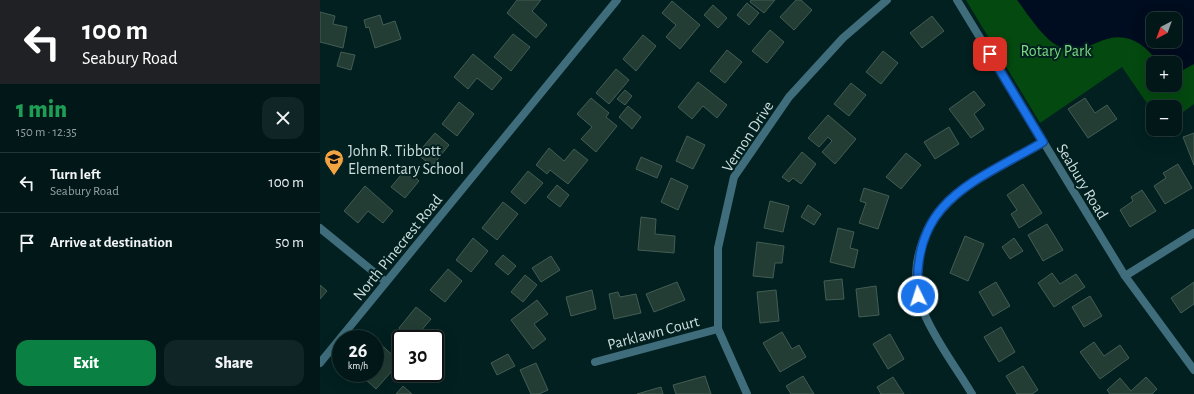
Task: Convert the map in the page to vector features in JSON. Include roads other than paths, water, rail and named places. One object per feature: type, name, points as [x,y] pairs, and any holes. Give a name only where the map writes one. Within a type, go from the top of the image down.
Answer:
[{"type":"street","name":"North Pinecrest Road","points":[[320,363],[616,0]]},
{"type":"street","name":"Vernon Drive","points":[[747,394],[718,328],[718,248],[734,177],[789,97],[843,38],[887,0]]},
{"type":"street","name":"Seabury Road","points":[[957,0],[1125,276],[1194,370]]},
{"type":"street","points":[[972,394],[928,322],[920,305],[917,268],[921,245],[934,217],[955,195],[1043,142]]},
{"type":"street","points":[[320,228],[386,282]]},
{"type":"street","points":[[1125,276],[1194,233]]},
{"type":"street","name":"Parklawn Court","points":[[595,362],[718,328]]},
{"type":"water","points":[[1017,0],[1194,0],[1194,64],[1182,70],[1182,56],[1153,56],[1139,43],[1115,37],[1078,49],[1066,49],[1059,47],[1052,42],[1032,21]]},
{"type":"place","name":"John R. Tibbott Elementary School","points":[[334,176]]},
{"type":"park label","name":"Rotary Park","points":[[1056,50]]}]
